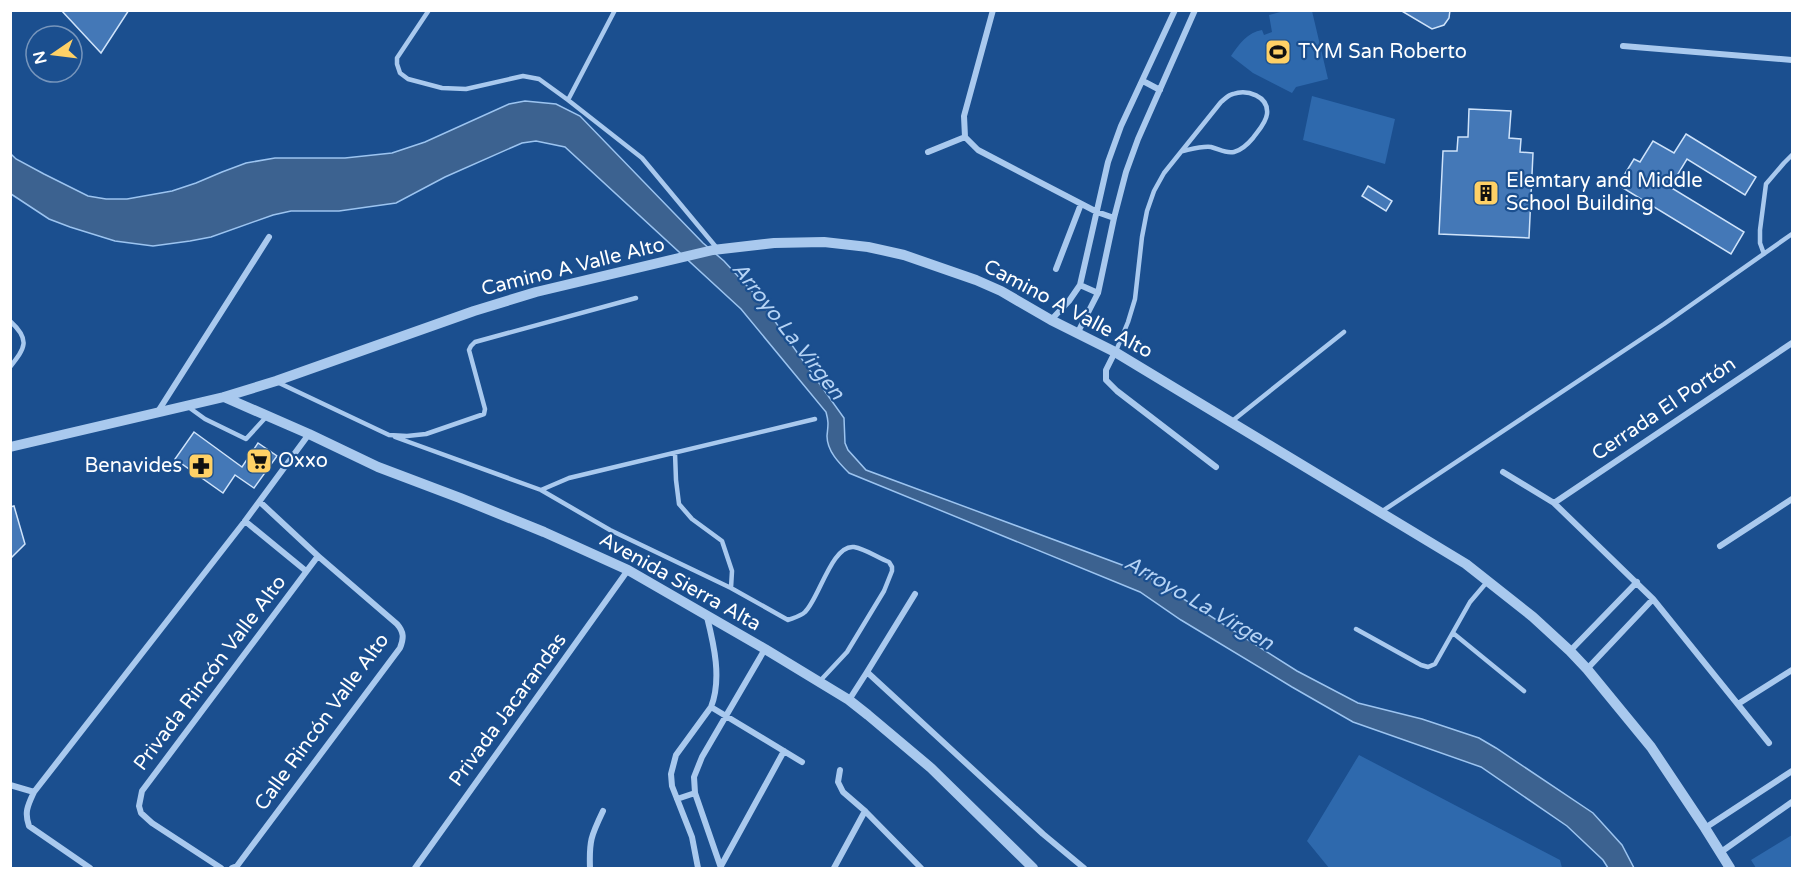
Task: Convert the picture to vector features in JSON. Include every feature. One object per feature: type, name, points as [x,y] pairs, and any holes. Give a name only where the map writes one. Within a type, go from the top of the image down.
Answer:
[{"type":"street","points":[[993,10],[964,116],[965,137],[978,150],[1081,204],[1114,218]]},
{"type":"street","points":[[1051,320],[1080,285],[1108,162],[1121,126],[1175,10]]},
{"type":"street","points":[[1077,334],[1098,293],[1114,218],[1137,139],[1195,10]]},
{"type":"street","points":[[1623,46],[1792,60]]},
{"type":"street","points":[[1143,81],[1160,90]]},
{"type":"street","points":[[928,152],[965,137]]},
{"type":"street","points":[[1056,269],[1081,204]]},
{"type":"street","points":[[157,413],[269,237]]},
{"type":"street","name":"Camino A Valle Alto","points":[[10,447],[224,397],[536,292],[716,249],[774,243],[824,242],[868,247],[904,255],[1001,291],[1077,334],[1115,352],[1466,564],[1533,617],[1587,669],[1651,747],[1730,868]]},
{"type":"street","points":[[1080,285],[1098,293]]},
{"type":"street","name":"Cerrada El Portón","points":[[1554,503],[1792,343]]},
{"type":"street","points":[[1115,352],[1106,370],[1106,380],[1117,391],[1216,467]]},
{"type":"street","name":"Avenida Sierra Alta","points":[[224,397],[309,434],[378,468],[544,532],[628,570],[765,649],[849,700],[931,768],[1033,868]]},
{"type":"street","points":[[90,868],[29,826],[26,817],[27,807],[34,792],[260,502],[309,434]]},
{"type":"street","points":[[1503,472],[1554,503],[1637,582],[1769,743]]},
{"type":"street","points":[[1720,546],[1792,499]]},
{"type":"street","name":"Calle Rincón Valle Alto","points":[[232,868],[237,866],[400,648],[403,639],[403,631],[397,624],[260,502]]},
{"type":"street","points":[[245,521],[306,571]]},
{"type":"street","name":"Privada Rincón Valle Alto","points":[[221,868],[152,823],[141,813],[139,806],[142,791],[318,556]]},
{"type":"street","name":"Privada Jacarandas","points":[[415,868],[628,570]]},
{"type":"street","points":[[1570,651],[1637,582]]},
{"type":"street","points":[[849,700],[915,594]]},
{"type":"street","points":[[1587,669],[1653,599]]},
{"type":"street","points":[[698,868],[692,837],[672,786],[671,774],[676,755],[711,707],[715,692],[714,654],[707,617]]},
{"type":"street","points":[[721,867],[696,793],[694,777],[696,767],[765,649]]},
{"type":"street","points":[[1738,704],[1792,670]]},
{"type":"street","points":[[867,672],[1043,834],[1084,868]]},
{"type":"street","points":[[711,707],[802,762]]},
{"type":"street","points":[[721,867],[784,751]]},
{"type":"street","points":[[840,770],[838,782],[843,792],[921,868]]},
{"type":"street","points":[[1706,828],[1792,771]]},
{"type":"street","points":[[10,785],[34,792]]},
{"type":"street","points":[[677,799],[696,793]]},
{"type":"street","points":[[1721,852],[1792,802]]},
{"type":"street","points":[[834,868],[865,811]]},
{"type":"street","points":[[590,868],[591,836],[603,812]]},
{"type":"lane","points":[[429,10],[397,58],[400,73],[408,79],[442,88],[466,89],[523,76],[538,79],[568,99],[642,158],[716,249]]},
{"type":"lane","points":[[568,99],[615,10]]},
{"type":"lane","points":[[1115,352],[1135,299],[1147,211],[1164,173],[1229,95],[1252,93],[1264,100],[1267,116],[1263,126],[1241,149],[1223,152],[1210,147],[1183,151]]},
{"type":"lane","points":[[1764,254],[1760,243],[1760,230],[1766,184],[1792,155]]},
{"type":"lane","points":[[1381,512],[1654,330],[1792,234]]},
{"type":"lane","points":[[389,435],[426,434],[484,414],[485,409],[469,350],[476,342],[636,298]]},
{"type":"lane","points":[[10,321],[17,327],[25,341],[21,354],[10,368]]},
{"type":"lane","points":[[1231,422],[1344,332]]},
{"type":"lane","points":[[276,381],[389,435],[542,490],[610,530],[731,588],[788,620],[805,613],[841,551],[846,548],[852,546],[889,562],[892,571],[884,591],[847,652],[819,682]]},
{"type":"lane","points":[[186,406],[205,419],[246,439],[267,416]]},
{"type":"lane","points":[[542,490],[569,478],[815,419]]},
{"type":"lane","points":[[675,453],[680,504],[692,519],[722,541],[732,571],[731,588]]},
{"type":"lane","points":[[1356,629],[1428,667],[1435,664],[1470,603],[1488,581]]},
{"type":"lane","points":[[1453,633],[1524,691]]},
{"type":"shaded area","name":"TYM San Roberto","points":[[1288,10],[1312,11],[1328,79],[1296,87],[1292,93],[1253,73],[1231,56],[1252,33],[1262,30],[1264,35],[1272,32],[1269,15]]},
{"type":"shaded area","points":[[1312,96],[1395,119],[1385,164],[1303,140]]},
{"type":"shaded area","points":[[525,101],[556,104],[580,116],[703,243],[724,261],[759,299],[844,418],[845,443],[848,450],[866,470],[1141,572],[1297,671],[1358,703],[1422,719],[1479,738],[1593,813],[1622,845],[1634,868],[1608,868],[1603,860],[1567,826],[1481,767],[1353,722],[1181,620],[1140,592],[849,473],[829,447],[826,412],[741,309],[565,147],[536,141],[522,143],[445,177],[396,203],[339,211],[291,211],[211,237],[153,246],[115,241],[70,227],[49,219],[11,194],[11,154],[16,159],[88,196],[127,199],[172,191],[246,163],[275,158],[345,158],[392,153],[425,142],[509,104]]},
{"type":"shaded area","points":[[1359,755],[1560,860],[1562,868],[1329,868],[1307,841]]},
{"type":"shaded area","points":[[1792,835],[1792,868],[1756,868],[1751,860]]},
{"type":"building","points":[[61,10],[129,10],[101,53],[84,35],[84,24],[74,24]]},
{"type":"building","points":[[1400,10],[1450,10],[1449,18],[1444,25],[1432,29]]},
{"type":"building","name":"Elemtary and Middle School Building","points":[[1469,109],[1511,111],[1509,138],[1521,139],[1520,152],[1533,153],[1529,238],[1439,234],[1443,151],[1457,151],[1458,137],[1468,137]]},
{"type":"building","points":[[1686,134],[1756,177],[1745,195],[1687,159],[1670,187],[1744,232],[1731,254],[1618,185],[1634,159],[1640,162],[1653,141],[1674,153]]},
{"type":"building","points":[[1368,186],[1392,201],[1386,211],[1362,196]]},
{"type":"building","points":[[194,432],[242,467],[258,443],[277,456],[254,488],[235,475],[223,493],[175,459]]},
{"type":"building","points":[[14,506],[25,544],[10,559],[10,507]]},
{"type":"place","name":"TYM San Roberto","points":[[1278,52]]},
{"type":"place","name":"Elemtary and Middle School Building","points":[[1486,193]]},
{"type":"place","name":"Oxxo","points":[[259,461]]},
{"type":"place","name":"Benavides","points":[[201,466]]},
{"type":"water label","name":"Arroyo La Virgen","points":[[788,331]]},
{"type":"water label","name":"Arroyo La Virgen","points":[[1199,603]]}]
